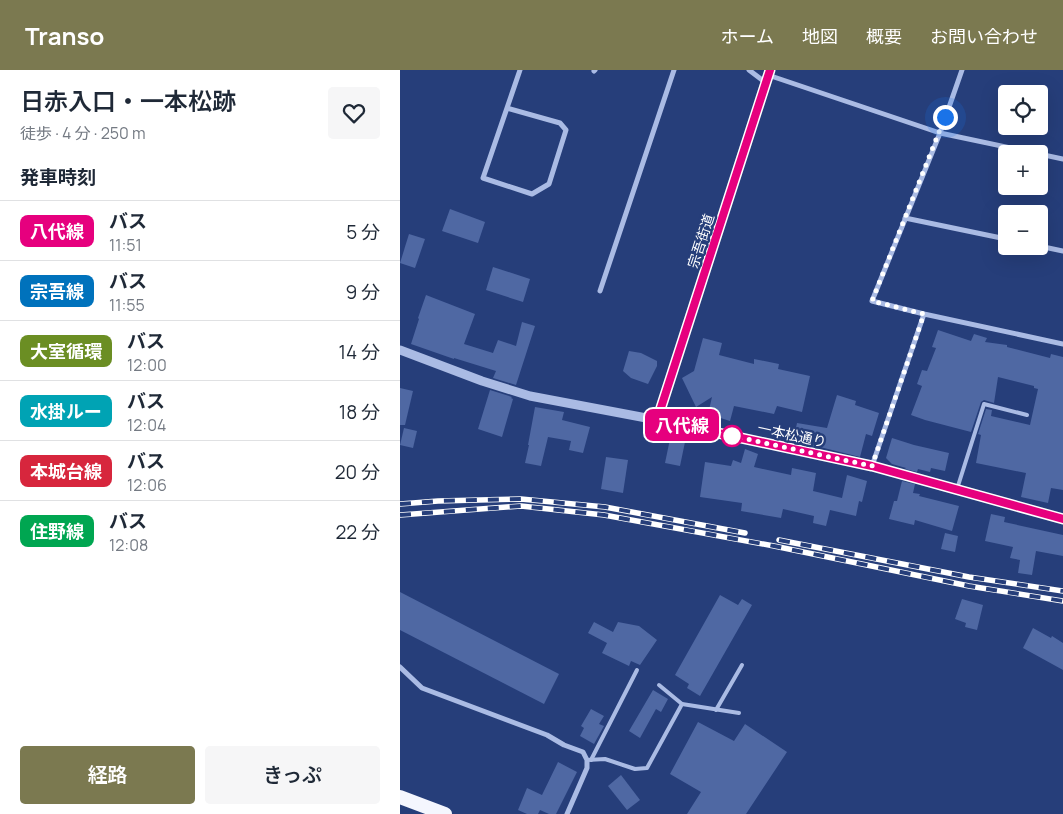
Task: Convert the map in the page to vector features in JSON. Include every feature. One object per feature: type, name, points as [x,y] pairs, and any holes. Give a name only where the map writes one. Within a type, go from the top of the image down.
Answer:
[{"type":"highway","points":[[400,797],[445,814]]},
{"type":"street","points":[[507,108],[560,123],[566,130],[549,184],[532,194],[484,178],[507,108],[520,70]]},
{"type":"street","points":[[600,291],[674,70]]},
{"type":"street","points":[[749,70],[940,133],[1063,159]]},
{"type":"street","points":[[962,70],[940,133],[872,301],[1063,344]]},
{"type":"street","name":"宗吾街道","points":[[657,420],[768,76]]},
{"type":"street","points":[[905,218],[998,237]]},
{"type":"street","points":[[1048,248],[1063,251]]},
{"type":"street","points":[[872,466],[924,314]]},
{"type":"street","name":"一本松通り","points":[[400,350],[482,381],[530,396],[657,420],[872,466],[1063,519]]},
{"type":"street","points":[[400,668],[422,688],[547,735],[564,745],[583,752],[589,760],[568,814]]},
{"type":"lane","points":[[956,490],[984,404],[1027,415]]},
{"type":"lane","points":[[716,710],[742,665]]},
{"type":"lane","points":[[589,760],[637,670]]},
{"type":"lane","points":[[659,685],[682,704],[739,713]]},
{"type":"lane","points":[[589,760],[606,759],[634,769],[646,768],[682,704]]},
{"type":"building","points":[[450,209],[485,222],[478,243],[442,231]]},
{"type":"building","points":[[409,234],[425,239],[415,268],[400,263]]},
{"type":"building","points":[[493,267],[530,279],[523,302],[486,290]]},
{"type":"building","points":[[426,295],[475,314],[464,344],[493,353],[498,340],[516,346],[522,322],[535,326],[516,385],[493,378],[496,371],[411,344]]},
{"type":"building","points":[[938,330],[971,341],[974,334],[987,338],[985,342],[1007,345],[1007,347],[1050,358],[1051,354],[1063,357],[1063,490],[1051,488],[1048,503],[1021,497],[1026,473],[976,463],[981,435],[978,434],[986,409],[992,410],[991,416],[1030,425],[1038,389],[1034,388],[1034,386],[998,377],[994,403],[984,400],[981,402],[971,432],[911,415],[922,386],[917,384],[922,370],[927,371],[936,348],[932,347]]},
{"type":"building","points":[[703,338],[722,343],[719,355],[754,364],[754,359],[779,364],[778,369],[810,376],[802,412],[777,406],[774,414],[734,406],[730,421],[708,414],[712,397],[696,407],[682,378],[694,371]]},
{"type":"building","points":[[629,351],[641,353],[657,361],[657,366],[648,384],[631,378],[623,371]]},
{"type":"building","points":[[400,388],[413,391],[405,425],[400,425]]},
{"type":"building","points":[[490,390],[513,399],[502,437],[478,429]]},
{"type":"building","points":[[837,395],[856,401],[855,405],[879,413],[872,436],[866,434],[860,457],[793,442],[797,423],[827,428]]},
{"type":"building","points":[[535,407],[564,412],[562,420],[590,427],[583,453],[569,450],[571,441],[548,437],[541,466],[525,463]]},
{"type":"building","points":[[404,428],[417,431],[413,448],[400,445]]},
{"type":"building","points":[[892,438],[949,453],[945,471],[931,468],[930,472],[918,469],[917,472],[892,464],[886,458]]},
{"type":"building","points":[[670,439],[685,442],[680,466],[665,463]]},
{"type":"building","points":[[745,449],[758,454],[754,467],[791,475],[792,468],[816,473],[813,491],[842,498],[847,475],[867,481],[862,502],[859,501],[856,516],[830,510],[826,526],[813,523],[814,516],[783,509],[781,518],[741,511],[742,503],[700,497],[705,462],[731,466],[733,460],[741,463]]},
{"type":"building","points":[[606,457],[628,460],[623,493],[601,489]]},
{"type":"building","points":[[902,481],[915,484],[913,493],[920,494],[919,496],[959,506],[952,531],[915,520],[914,525],[889,519],[894,501],[897,501]]},
{"type":"building","points":[[991,514],[1005,517],[1004,522],[1063,535],[1063,556],[1036,551],[1032,575],[1018,573],[1020,560],[1010,558],[1013,547],[985,541]]},
{"type":"building","points":[[945,533],[958,536],[955,552],[941,549]]},
{"type":"building","points":[[400,592],[559,674],[544,704],[400,630]]},
{"type":"building","points":[[720,595],[738,605],[742,599],[752,605],[700,696],[687,688],[689,684],[675,675]]},
{"type":"building","points":[[962,599],[983,605],[977,630],[965,627],[966,623],[955,619]]},
{"type":"building","points":[[594,622],[613,632],[618,622],[639,626],[657,640],[640,665],[631,661],[629,666],[602,653],[607,643],[588,633]]},
{"type":"building","points":[[1033,628],[1063,643],[1063,670],[1023,648]]},
{"type":"building","points":[[653,690],[668,699],[661,712],[656,709],[640,738],[629,731]]},
{"type":"building","points":[[591,709],[604,716],[599,724],[604,726],[594,744],[580,736],[584,728],[581,726]]},
{"type":"building","points":[[698,722],[734,741],[745,724],[787,752],[746,814],[687,814],[701,792],[670,774]]},
{"type":"building","points":[[558,762],[577,772],[556,814],[549,814],[540,810],[538,814],[527,814],[518,810],[527,788],[542,795]]},
{"type":"building","points":[[621,775],[640,800],[627,810],[608,786]]},
{"type":"railway","points":[[400,504],[521,499],[605,507],[745,533]]},
{"type":"railway","points":[[400,515],[521,506],[604,515],[774,546],[969,586],[1063,601]]},
{"type":"railway","points":[[779,540],[969,577],[1063,591]]},
{"type":"bus line","name":"八代線","points":[[770,70],[657,420],[872,466],[1063,519]]},
{"type":"route","points":[[732,436],[723,434],[872,466],[924,314],[872,301],[945,117]]}]
